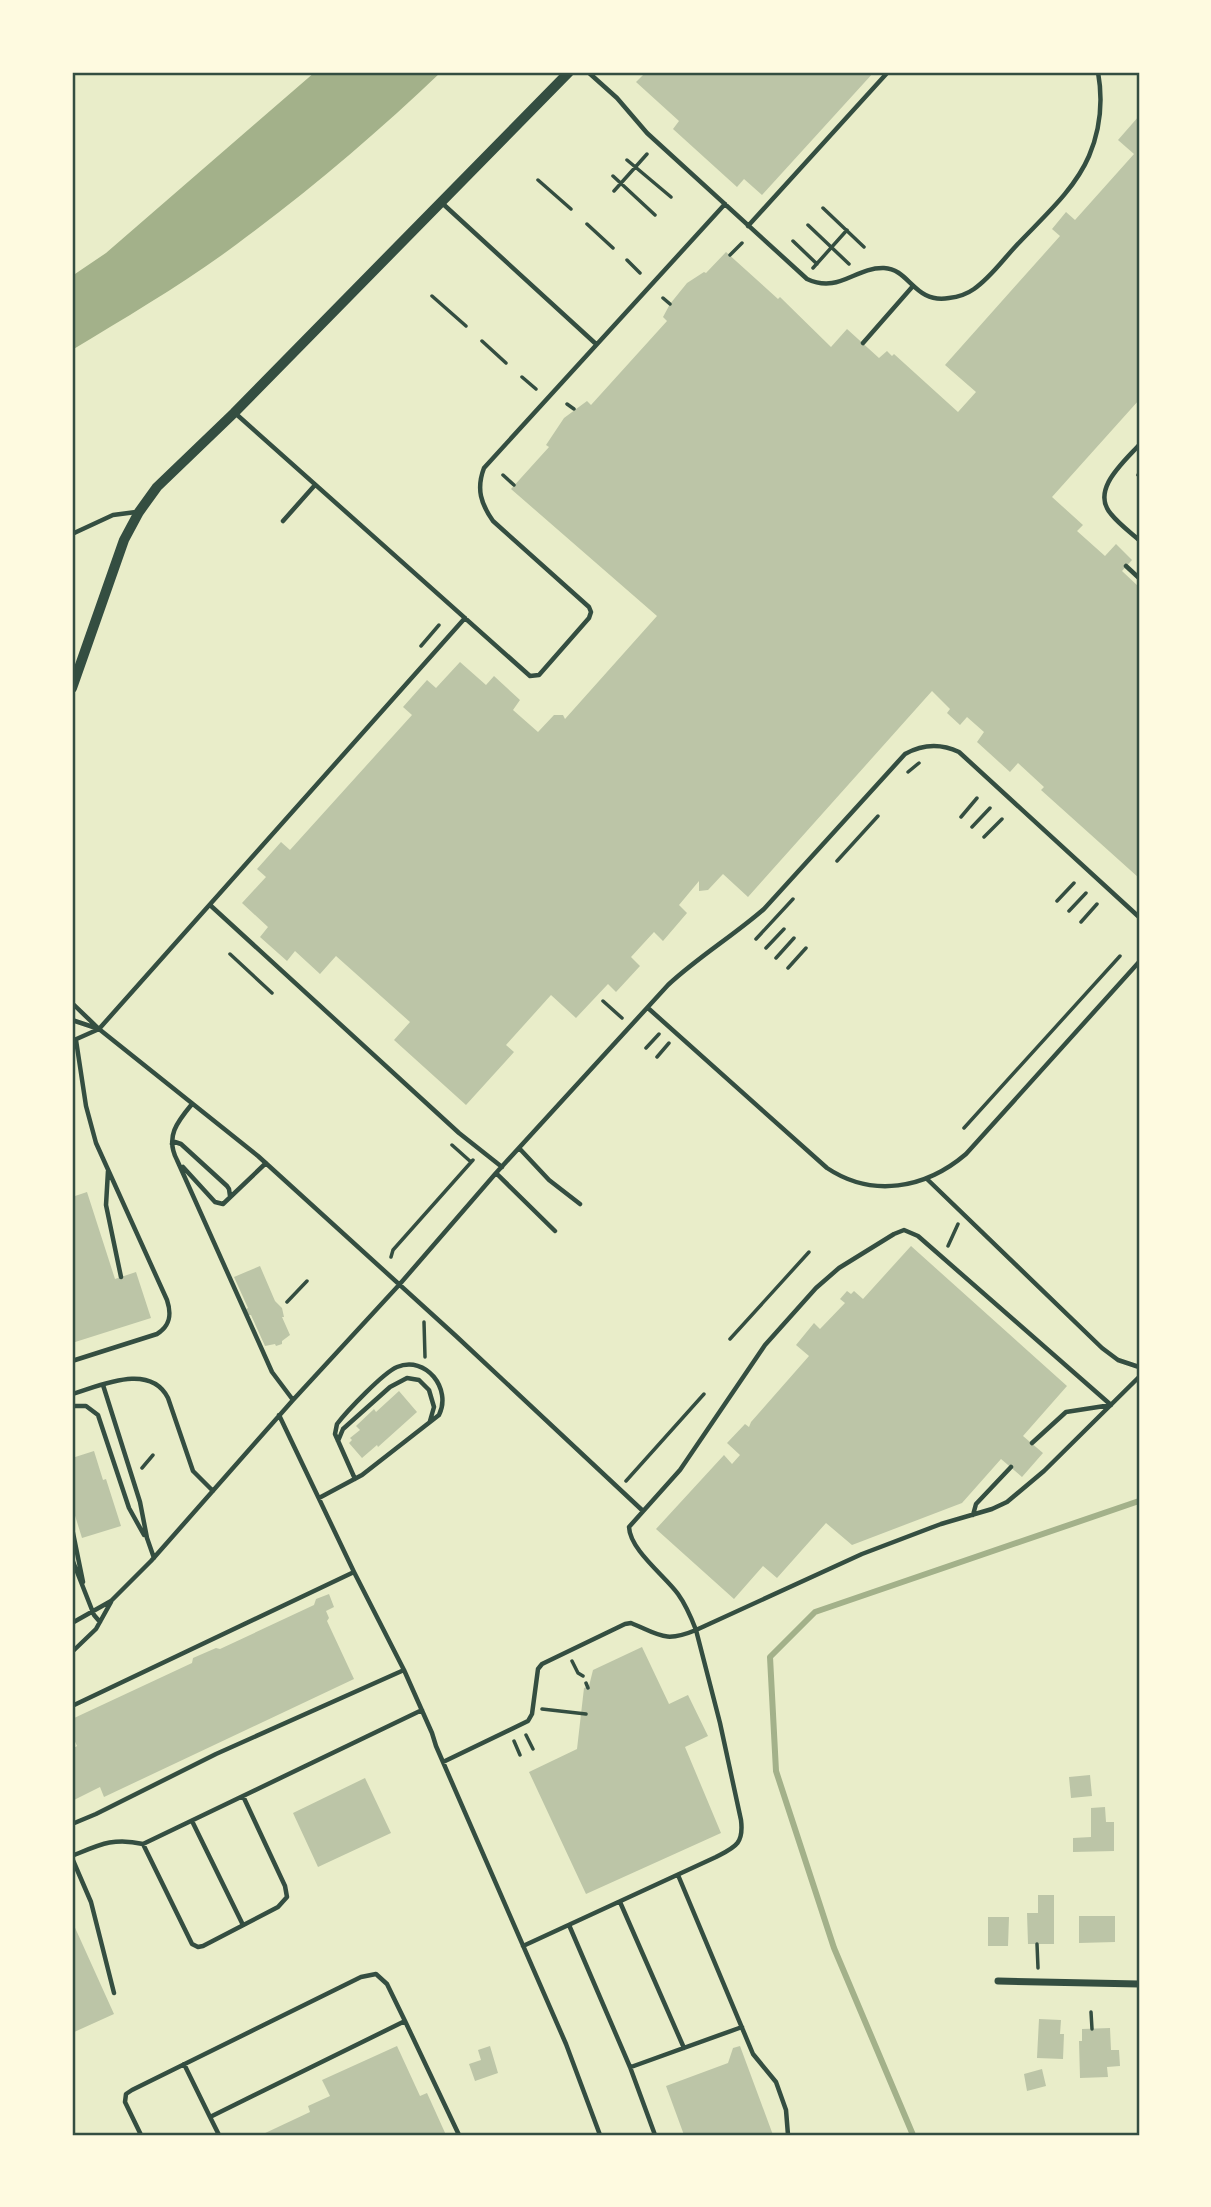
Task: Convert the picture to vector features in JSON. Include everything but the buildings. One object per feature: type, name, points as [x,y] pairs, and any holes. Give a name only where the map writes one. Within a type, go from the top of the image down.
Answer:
[{"type":"street","points":[[72,688],[124,540],[157,487],[234,413],[569,72]]},
{"type":"street","points":[[998,1981],[1139,1983]]},
{"type":"lane","points":[[588,72],[618,98],[650,135],[804,277],[814,283],[830,285],[883,268],[894,271],[923,295],[939,299],[957,297],[975,288],[1062,196],[1082,170],[1096,135],[1100,96],[1098,72]]},
{"type":"lane","points":[[748,226],[888,72]]},
{"type":"lane","points":[[441,202],[596,344]]},
{"type":"lane","points":[[234,413],[530,676],[539,675],[589,618],[591,612],[589,607],[493,521],[484,506],[480,485],[484,468],[725,204]]},
{"type":"lane","points":[[863,343],[913,286]]},
{"type":"lane","points":[[1139,445],[1106,487],[1104,500],[1111,514],[1139,540]]},
{"type":"lane","points":[[283,521],[315,485]]},
{"type":"lane","points":[[72,534],[113,515],[139,512]]},
{"type":"lane","points":[[1126,566],[1139,578]]},
{"type":"lane","points":[[72,1361],[157,1334],[164,1330],[170,1318],[167,1300],[108,1171],[91,1126],[74,1040],[99,1029],[464,618]]},
{"type":"lane","points":[[72,1652],[91,1636],[111,1601],[154,1558],[279,1415],[631,1026],[690,964],[764,909],[909,752],[924,746],[941,746],[965,757],[1139,917]]},
{"type":"lane","points":[[210,905],[459,1133],[502,1167]]},
{"type":"lane","points":[[648,1008],[818,1161],[836,1174],[855,1183],[877,1187],[900,1186],[927,1179],[965,1154],[1139,962]]},
{"type":"lane","points":[[72,1003],[99,1029],[266,1163],[643,1511]]},
{"type":"lane","points":[[72,1020],[99,1029]]},
{"type":"lane","points":[[192,1104],[174,1128],[172,1144],[177,1160],[272,1372],[293,1400]]},
{"type":"lane","points":[[172,1144],[181,1144],[227,1186],[230,1197]]},
{"type":"lane","points":[[519,1148],[549,1180],[580,1204]]},
{"type":"lane","points":[[177,1160],[215,1202],[223,1204],[266,1163]]},
{"type":"lane","points":[[108,1171],[106,1205],[121,1277]]},
{"type":"lane","points":[[496,1173],[555,1231]]},
{"type":"lane","points":[[927,1179],[1102,1348],[1118,1360],[1139,1367]]},
{"type":"lane","points":[[523,1947],[678,1875],[735,1847],[740,1841],[743,1833],[720,1723],[696,1630],[679,1595],[632,1541],[629,1527],[680,1470],[765,1345],[828,1276],[900,1231],[911,1232],[1111,1405]]},
{"type":"lane","points":[[319,1498],[355,1479],[439,1415],[444,1400],[442,1392],[426,1369],[409,1364],[394,1368],[337,1424],[335,1434],[338,1444],[355,1479]]},
{"type":"lane","points":[[443,1762],[528,1721],[533,1708],[540,1666],[625,1624],[631,1623],[669,1638],[681,1636],[862,1554],[1007,1502],[1139,1377]]},
{"type":"lane","points":[[72,1394],[137,1378],[162,1388],[168,1398],[193,1471],[213,1491]]},
{"type":"lane","points":[[338,1444],[343,1429],[390,1387],[407,1378],[419,1380],[432,1395],[434,1412],[425,1427]]},
{"type":"lane","points":[[103,1385],[140,1502],[154,1558]]},
{"type":"lane","points":[[1032,1443],[1066,1412],[1111,1405]]},
{"type":"lane","points":[[72,1406],[86,1406],[98,1415],[129,1508],[147,1538]]},
{"type":"lane","points":[[279,1415],[422,1710],[566,2044],[600,2135]]},
{"type":"lane","points":[[973,1515],[976,1504],[1011,1467]]},
{"type":"lane","points":[[72,1528],[84,1588]]},
{"type":"lane","points":[[72,1559],[92,1610],[100,1622]]},
{"type":"lane","points":[[72,1706],[354,1572]]},
{"type":"lane","points":[[72,1623],[111,1601]]},
{"type":"lane","points":[[72,1824],[216,1754],[404,1670]]},
{"type":"lane","points":[[114,1993],[91,1902],[72,1857],[107,1842],[119,1840],[143,1844],[422,1710]]},
{"type":"lane","points":[[143,1844],[195,1946],[203,1946],[278,1907],[284,1902],[287,1891],[243,1796]]},
{"type":"lane","points":[[192,1821],[243,1925]]},
{"type":"lane","points":[[678,1875],[753,2054],[776,2082],[786,2110],[788,2135]]},
{"type":"lane","points":[[620,1902],[684,2048]]},
{"type":"lane","points":[[569,1925],[631,2067],[656,2135]]},
{"type":"lane","points":[[141,2135],[125,2102],[126,2094],[361,1977],[376,1974],[387,1984],[459,2135]]},
{"type":"lane","points":[[210,2117],[405,2021]]},
{"type":"lane","points":[[631,2067],[742,2027]]},
{"type":"lane","points":[[184,2064],[219,2135]]},
{"type":"path","points":[[614,191],[647,154]]},
{"type":"path","points":[[627,160],[671,197]]},
{"type":"path","points":[[614,176],[655,215]]},
{"type":"path","points":[[538,180],[571,209]]},
{"type":"path","points":[[823,208],[864,247]]},
{"type":"path","points":[[587,224],[613,248]]},
{"type":"path","points":[[808,225],[849,264]]},
{"type":"path","points":[[804,277],[847,230]]},
{"type":"path","points":[[793,241],[817,264]]},
{"type":"path","points":[[730,255],[742,243]]},
{"type":"path","points":[[627,260],[640,273]]},
{"type":"path","points":[[432,296],[466,326]]},
{"type":"path","points":[[663,298],[670,304]]},
{"type":"path","points":[[482,341],[506,363]]},
{"type":"path","points":[[522,377],[536,389]]},
{"type":"path","points":[[568,404],[574,410]]},
{"type":"path","points":[[503,475],[514,485]]},
{"type":"path","points":[[421,646],[439,625]]},
{"type":"path","points":[[908,772],[919,763]]},
{"type":"path","points":[[961,817],[977,798]]},
{"type":"path","points":[[972,827],[990,808]]},
{"type":"path","points":[[838,861],[878,816]]},
{"type":"path","points":[[984,837],[1002,819]]},
{"type":"path","points":[[1056,901],[1074,883]]},
{"type":"path","points":[[1069,911],[1086,893]]},
{"type":"path","points":[[755,939],[793,899]]},
{"type":"path","points":[[1081,922],[1097,904]]},
{"type":"path","points":[[766,948],[784,929]]},
{"type":"path","points":[[776,958],[794,938]]},
{"type":"path","points":[[788,968],[806,948]]},
{"type":"path","points":[[230,954],[272,993]]},
{"type":"path","points":[[964,1128],[1120,956]]},
{"type":"path","points":[[603,1001],[631,1026]]},
{"type":"path","points":[[646,1048],[667,1025]]},
{"type":"path","points":[[657,1057],[678,1034]]},
{"type":"path","points":[[391,1257],[393,1251],[472,1161],[450,1143]]},
{"type":"path","points":[[942,1257],[964,1214]]},
{"type":"path","points":[[730,1339],[809,1252]]},
{"type":"path","points":[[286,1302],[307,1281]]},
{"type":"path","points":[[424,1307],[426,1369]]},
{"type":"path","points":[[618,1489],[704,1394]]},
{"type":"path","points":[[138,1472],[153,1455]]},
{"type":"path","points":[[567,1651],[578,1673],[583,1676]]},
{"type":"path","points":[[533,1708],[586,1714]]},
{"type":"path","points":[[1037,1944],[1038,1970]]},
{"type":"path","points":[[1091,2011],[1092,2029]]},
{"type":"shaded area","points":[[315,72],[441,72],[342,161],[264,224],[177,286],[72,350],[72,276],[106,253]]},
{"type":"waterway","points":[[913,2135],[834,1948],[776,1771],[770,1657],[815,1612],[1139,1501]]}]
